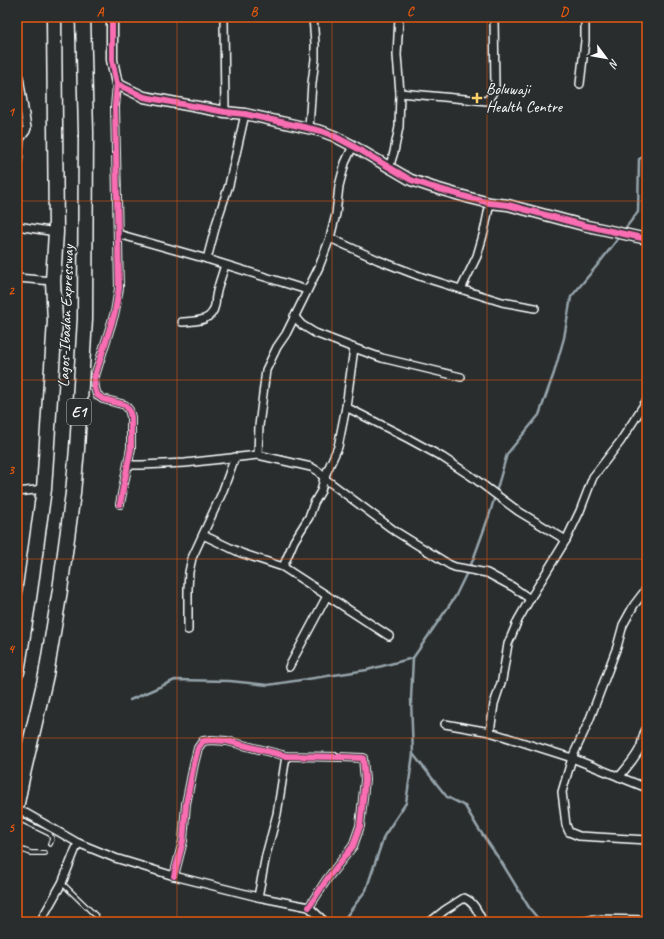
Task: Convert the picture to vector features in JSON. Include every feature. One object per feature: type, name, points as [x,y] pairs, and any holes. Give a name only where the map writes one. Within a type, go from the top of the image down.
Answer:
[{"type":"highway","name":"Lagos-Ibadan Expressway","points":[[17,672],[44,489],[55,321],[53,281],[56,232],[54,17]]},
{"type":"highway","name":"Lagos-Ibadan Expressway","points":[[17,802],[46,674],[59,598],[73,493],[77,448],[85,319],[86,132],[83,17]]},
{"type":"street","points":[[112,17],[112,60],[117,84],[115,107],[119,288],[115,312],[94,379],[97,395],[103,399],[125,405],[130,410],[131,448],[120,504]]},
{"type":"street","points":[[224,17],[225,112]]},
{"type":"street","points":[[309,128],[315,59],[313,17]]},
{"type":"street","points":[[389,168],[399,127],[400,93],[397,56],[398,17]]},
{"type":"street","points":[[400,93],[487,101],[495,86],[494,17]]},
{"type":"street","points":[[580,84],[585,40],[585,17]]},
{"type":"street","points":[[17,64],[18,80],[24,104],[27,128],[20,139],[17,175]]},
{"type":"street","points":[[117,84],[144,97],[225,112],[245,114],[321,131],[353,146],[411,180],[432,187],[490,203],[508,205],[583,225],[647,239]]},
{"type":"street","points":[[207,259],[228,185],[245,114]]},
{"type":"street","points":[[258,455],[259,426],[266,370],[277,347],[286,334],[319,267],[330,238],[336,214],[345,163],[353,146]]},
{"type":"street","points":[[462,289],[477,256],[490,203]]},
{"type":"street","points":[[17,226],[56,232]]},
{"type":"street","points":[[118,234],[207,259],[307,290]]},
{"type":"street","points":[[330,238],[378,260],[415,274],[502,302],[535,308]]},
{"type":"street","points":[[182,322],[203,320],[214,310],[216,296],[225,265]]},
{"type":"street","points":[[17,278],[53,281]]},
{"type":"street","points":[[294,316],[302,325],[315,333],[354,348],[382,358],[461,377]]},
{"type":"street","points":[[283,567],[294,541],[309,517],[314,503],[321,491],[324,478],[338,447],[346,407],[354,348]]},
{"type":"street","points":[[490,732],[494,704],[502,680],[508,644],[518,620],[566,540],[594,477],[620,442],[647,400]]},
{"type":"street","points":[[346,407],[442,457],[471,476],[518,511],[566,540]]},
{"type":"street","points":[[641,408],[647,414]]},
{"type":"street","points":[[128,465],[185,462],[258,455],[311,467],[395,531],[450,565],[482,571],[492,575],[530,598]]},
{"type":"street","points":[[188,630],[188,589],[192,558],[222,493],[235,457]]},
{"type":"street","points":[[17,492],[44,489]]},
{"type":"street","points":[[203,535],[241,553],[283,567],[389,636]]},
{"type":"street","points":[[647,588],[634,605],[623,625],[617,647],[592,714],[572,758],[562,792],[566,825],[569,832],[579,836],[647,840]]},
{"type":"street","points":[[289,667],[327,596]]},
{"type":"street","points":[[445,724],[490,732],[572,758],[647,788]]},
{"type":"street","points":[[619,776],[633,760],[640,749],[644,731],[647,728]]},
{"type":"street","points":[[174,876],[183,841],[186,804],[194,764],[198,748],[203,741],[227,741],[286,756],[363,758],[366,780],[360,826],[353,846],[327,879],[309,907]]},
{"type":"street","points":[[258,897],[266,855],[277,814],[286,756]]},
{"type":"street","points":[[17,808],[78,843],[115,858],[174,876],[258,897],[309,907],[325,922]]},
{"type":"street","points":[[40,922],[62,883],[78,843]]},
{"type":"street","points":[[430,922],[464,898],[476,908],[482,922]]},
{"type":"street","points":[[581,922],[594,919],[647,920]]},
{"type":"lane","points":[[17,818],[50,834],[52,839],[50,844]]},
{"type":"lane","points":[[17,848],[31,853],[45,853]]},
{"type":"lane","points":[[62,883],[96,916],[98,922]]},
{"type":"waterway","points":[[624,230],[638,212],[639,159],[647,155]]},
{"type":"waterway","points":[[342,922],[366,890],[384,836],[406,803],[413,754],[411,699],[413,658],[455,597],[473,560],[490,513],[507,454],[539,415],[554,373],[564,338],[571,297],[620,236]]},
{"type":"waterway","points":[[130,700],[175,680],[230,681],[268,685],[367,670],[413,658]]},
{"type":"waterway","points":[[413,754],[447,797],[465,806],[530,909],[541,922]]},
{"type":"cycle path","points":[[112,17],[112,60],[117,84],[144,97],[225,112],[245,114],[321,131],[353,146],[411,180],[432,187],[490,203],[508,205],[583,225],[647,239]]},
{"type":"cycle path","points":[[117,84],[115,107],[119,288],[115,312],[94,379],[97,395],[103,399],[125,405],[129,410],[131,417],[131,448],[120,504]]},
{"type":"cycle path","points":[[174,876],[183,841],[186,804],[194,764],[198,748],[203,741],[227,741],[286,756],[363,758],[365,780],[360,826],[353,846],[327,879],[309,907]]},
{"type":"place","name":"Boluwaji Health Centre","points":[[477,98]]}]
